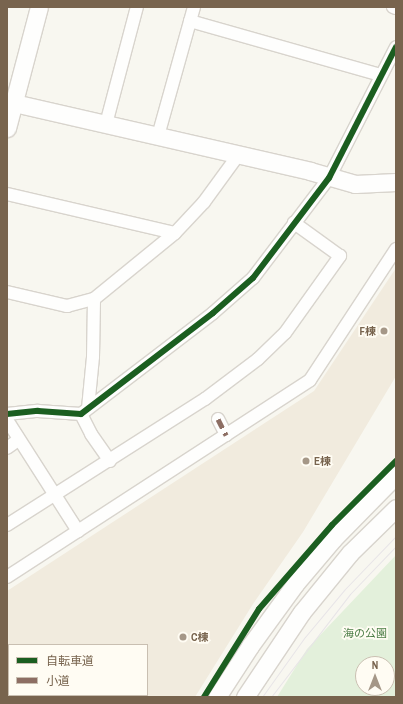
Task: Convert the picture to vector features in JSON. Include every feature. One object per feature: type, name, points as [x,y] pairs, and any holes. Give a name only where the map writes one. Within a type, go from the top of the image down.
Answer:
[{"type":"street","points":[[7,128],[39,7]]},
{"type":"street","points":[[106,124],[138,7]]},
{"type":"street","points":[[158,136],[194,7]]},
{"type":"street","points":[[190,21],[381,75]]},
{"type":"street","points":[[7,414],[38,411],[85,411],[213,313],[253,278],[329,178],[396,47]]},
{"type":"street","points":[[14,103],[239,154],[329,178],[367,185],[396,182]]},
{"type":"street","points":[[7,292],[67,306],[84,304],[94,299],[175,232],[204,202],[239,154]]},
{"type":"street","points":[[7,194],[175,232]]},
{"type":"street","points":[[7,526],[205,399],[258,359],[285,333],[307,306],[340,256],[294,223]]},
{"type":"street","points":[[7,577],[310,380],[396,249]]},
{"type":"street","points":[[94,299],[93,357],[85,411],[91,434],[110,461]]},
{"type":"street","points":[[218,419],[226,435]]},
{"type":"street","points":[[7,420],[18,440],[78,531]]},
{"type":"street","points":[[7,448],[18,440]]},
{"type":"street","points":[[217,697],[250,646],[295,584],[332,539],[396,475]]},
{"type":"street","points":[[245,697],[302,612],[350,553],[396,508]]},
{"type":"shaded area","points":[[396,268],[396,376],[303,532],[253,604],[195,697],[7,697],[7,591],[314,391]]},
{"type":"green space","name":"海の公園","points":[[396,555],[396,697],[277,697],[307,649]]},
{"type":"tram line","points":[[262,697],[305,637],[345,589],[396,536]]},
{"type":"tram line","points":[[271,697],[350,594],[396,546]]},
{"type":"marked path","points":[[218,419],[226,435]]},
{"type":"cycle path","points":[[7,414],[38,411],[81,414],[213,313],[253,278],[329,178],[396,47]]},
{"type":"cycle path","points":[[204,697],[259,609],[332,525],[396,461]]},
{"type":"place","name":"F棟","points":[[384,331]]},
{"type":"place","name":"E棟","points":[[306,461]]},
{"type":"place","name":"C棟","points":[[183,637]]}]
